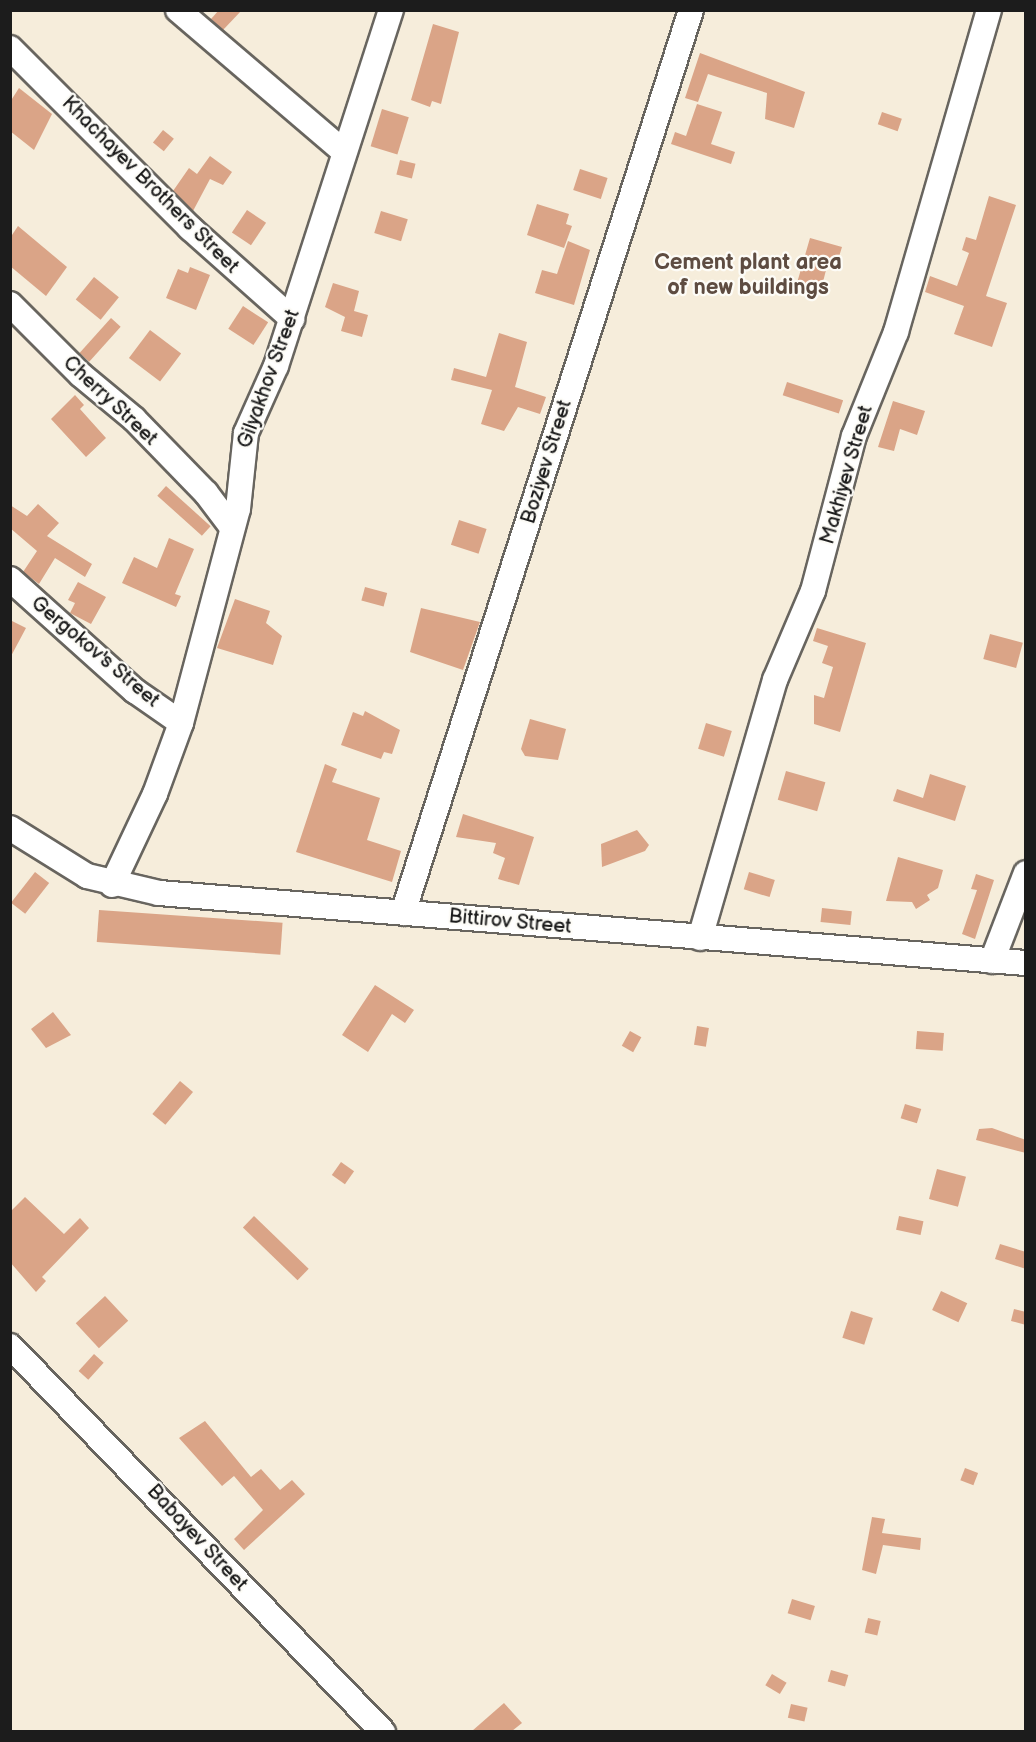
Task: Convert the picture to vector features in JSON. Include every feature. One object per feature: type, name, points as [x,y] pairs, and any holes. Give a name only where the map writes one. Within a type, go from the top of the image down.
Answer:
[{"type":"street","points":[[178,10],[344,152]]},
{"type":"street","name":"Gilyakhov Street","points":[[112,885],[155,794],[181,723],[206,640],[231,526],[238,509],[246,433],[292,319],[391,10]]},
{"type":"street","name":"Boziyev Street","points":[[403,913],[691,10]]},
{"type":"street","name":"Makhiyev Street","points":[[700,938],[775,680],[813,591],[854,436],[896,332],[989,10]]},
{"type":"street","name":"Khachayev Brothers Street","points":[[10,48],[190,228],[292,319]]},
{"type":"street","name":"Cherry Street","points":[[10,304],[81,375],[134,419],[206,492],[231,526]]},
{"type":"street","name":"Gergokov's Street","points":[[10,579],[135,691],[181,723]]},
{"type":"street","name":"Bittirov Street","points":[[10,828],[62,862],[112,885],[403,913],[1026,963]]},
{"type":"street","points":[[992,961],[1026,873]]},
{"type":"street","name":"Babayev Street","points":[[10,1346],[382,1731]]},
{"type":"building","points":[[219,10],[242,10],[223,30],[211,19]]},
{"type":"building","points":[[433,24],[459,32],[441,104],[432,101],[430,107],[411,100]]},
{"type":"building","points":[[700,53],[805,92],[794,128],[765,119],[767,93],[708,74],[698,102],[685,98]]},
{"type":"building","points":[[19,88],[52,114],[34,150],[10,131],[10,102]]},
{"type":"building","points":[[697,104],[722,112],[711,144],[735,152],[731,164],[671,144],[675,132],[686,136]]},
{"type":"building","points":[[382,109],[409,117],[397,154],[371,146]]},
{"type":"building","points":[[882,112],[902,119],[898,131],[878,124]]},
{"type":"building","points":[[163,130],[174,139],[164,151],[153,142]]},
{"type":"building","points":[[210,156],[232,172],[223,185],[210,179],[193,211],[173,191],[189,168],[197,174]]},
{"type":"building","points":[[400,160],[416,164],[412,178],[396,175]]},
{"type":"building","points":[[580,169],[608,178],[601,199],[573,190]]},
{"type":"building","points":[[989,196],[1016,205],[986,296],[1007,303],[992,347],[954,334],[964,306],[925,292],[930,276],[957,286],[969,253],[962,250],[966,237],[976,240]]},
{"type":"building","points":[[537,204],[569,214],[566,224],[572,226],[564,248],[527,235]]},
{"type":"building","points":[[247,210],[266,223],[251,245],[232,232]]},
{"type":"building","points":[[381,211],[408,219],[401,241],[374,233]]},
{"type":"building","points":[[18,226],[67,267],[46,296],[10,266],[10,238]]},
{"type":"building","points":[[810,238],[842,247],[838,260],[829,258],[821,290],[797,283]]},
{"type":"building","points":[[568,241],[590,250],[574,305],[535,293],[542,270],[557,274]]},
{"type":"building","points":[[190,267],[210,275],[196,310],[166,298],[178,269],[188,273]]},
{"type":"building","points":[[94,277],[119,297],[101,320],[76,300]]},
{"type":"building","points":[[333,283],[359,291],[354,311],[368,315],[362,337],[341,331],[345,317],[325,307]]},
{"type":"building","points":[[243,306],[268,322],[253,345],[228,329]]},
{"type":"building","points":[[111,318],[121,327],[89,362],[80,353]]},
{"type":"building","points":[[150,330],[181,353],[160,381],[129,358]]},
{"type":"building","points":[[499,333],[527,342],[515,387],[546,397],[540,414],[518,407],[504,431],[481,424],[492,390],[451,380],[454,368],[486,377]]},
{"type":"building","points":[[787,382],[843,400],[839,414],[783,395]]},
{"type":"building","points":[[75,395],[84,405],[80,409],[106,438],[86,457],[51,419]]},
{"type":"building","points":[[893,401],[925,411],[917,435],[900,429],[894,451],[878,447]]},
{"type":"building","points":[[166,486],[211,526],[202,536],[157,496]]},
{"type":"building","points":[[38,504],[59,523],[47,536],[92,564],[85,577],[55,558],[39,584],[23,572],[37,551],[10,528],[10,505],[27,516]]},
{"type":"building","points":[[459,520],[487,529],[479,554],[451,545]]},
{"type":"building","points":[[169,538],[194,549],[175,594],[181,596],[176,607],[122,583],[134,557],[157,568]]},
{"type":"building","points":[[78,582],[106,597],[91,624],[70,613],[75,603],[68,600]]},
{"type":"building","points":[[365,587],[387,593],[384,606],[361,601]]},
{"type":"building","points":[[235,599],[270,611],[266,623],[282,636],[273,665],[217,648]]},
{"type":"building","points":[[421,608],[480,622],[463,670],[410,652]]},
{"type":"building","points":[[10,620],[26,628],[10,658]]},
{"type":"building","points":[[817,628],[866,643],[840,732],[814,724],[814,695],[824,698],[833,667],[822,663],[828,646],[813,641]]},
{"type":"building","points":[[990,634],[1023,643],[1016,668],[983,659]]},
{"type":"building","points":[[365,711],[400,730],[392,754],[384,752],[381,759],[341,745],[353,712],[363,716]]},
{"type":"building","points":[[530,719],[566,729],[558,760],[525,756],[521,749]]},
{"type":"building","points":[[706,723],[732,731],[724,757],[698,749]]},
{"type":"building","points":[[325,764],[337,769],[332,782],[380,798],[367,840],[401,851],[392,882],[296,852]]},
{"type":"building","points":[[786,771],[825,782],[817,811],[778,800]]},
{"type":"building","points":[[930,774],[966,786],[955,821],[893,801],[897,789],[923,798]]},
{"type":"building","points":[[463,814],[534,837],[519,885],[498,879],[505,858],[493,853],[496,843],[456,837]]},
{"type":"building","points":[[637,830],[649,845],[645,851],[602,867],[601,844]]},
{"type":"building","points":[[898,857],[943,870],[938,888],[927,895],[930,900],[916,909],[912,902],[886,901]]},
{"type":"building","points":[[35,872],[49,883],[25,914],[11,903]]},
{"type":"building","points":[[749,872],[775,880],[770,897],[744,889]]},
{"type":"building","points":[[976,874],[994,880],[975,939],[962,934],[977,890],[971,889]]},
{"type":"building","points":[[822,908],[852,911],[850,925],[821,922]]},
{"type":"building","points":[[99,910],[283,923],[280,955],[97,942]]},
{"type":"building","points":[[375,985],[414,1010],[405,1023],[392,1014],[368,1052],[342,1035]]},
{"type":"building","points":[[53,1012],[71,1035],[46,1048],[31,1029]]},
{"type":"building","points":[[697,1026],[709,1028],[706,1047],[694,1045]]},
{"type":"building","points":[[630,1031],[641,1037],[633,1052],[622,1046]]},
{"type":"building","points":[[917,1031],[944,1033],[943,1051],[916,1049]]},
{"type":"building","points":[[180,1081],[193,1092],[165,1125],[152,1114]]},
{"type":"building","points":[[905,1104],[921,1109],[917,1123],[901,1118]]},
{"type":"building","points":[[992,1128],[1026,1140],[1026,1153],[976,1140],[979,1129]]},
{"type":"building","points":[[341,1162],[354,1171],[345,1184],[332,1175]]},
{"type":"building","points":[[937,1169],[966,1177],[958,1207],[929,1199]]},
{"type":"building","points":[[25,1197],[64,1234],[80,1218],[89,1228],[42,1277],[46,1281],[36,1292],[10,1262],[10,1212]]},
{"type":"building","points":[[254,1216],[309,1269],[298,1280],[243,1228]]},
{"type":"building","points":[[899,1216],[923,1221],[921,1235],[896,1230]]},
{"type":"building","points":[[1000,1244],[1026,1252],[1026,1269],[995,1259]]},
{"type":"building","points":[[941,1291],[967,1303],[958,1322],[932,1310]]},
{"type":"building","points":[[105,1296],[128,1321],[99,1348],[76,1323]]},
{"type":"building","points":[[1014,1309],[1026,1312],[1026,1325],[1011,1321]]},
{"type":"building","points":[[851,1311],[873,1318],[864,1345],[842,1338]]},
{"type":"building","points":[[94,1354],[104,1363],[88,1380],[79,1371]]},
{"type":"building","points":[[205,1421],[251,1477],[261,1469],[280,1490],[292,1480],[305,1494],[244,1550],[234,1539],[263,1510],[234,1476],[222,1486],[179,1438]]},
{"type":"building","points":[[965,1468],[978,1473],[973,1485],[960,1480]]},
{"type":"building","points":[[872,1517],[885,1519],[882,1533],[921,1538],[920,1550],[883,1545],[876,1574],[862,1570]]},
{"type":"building","points":[[792,1599],[815,1606],[811,1620],[788,1613]]},
{"type":"building","points":[[868,1618],[881,1621],[877,1636],[865,1633]]},
{"type":"building","points":[[831,1670],[848,1675],[845,1686],[828,1682]]},
{"type":"building","points":[[772,1674],[787,1683],[780,1694],[765,1685]]},
{"type":"building","points":[[504,1703],[522,1723],[512,1731],[472,1731]]},
{"type":"building","points":[[791,1704],[808,1708],[804,1721],[788,1718]]},
{"type":"district","name":"Cement plant area of new buildings","points":[[748,274]]}]
